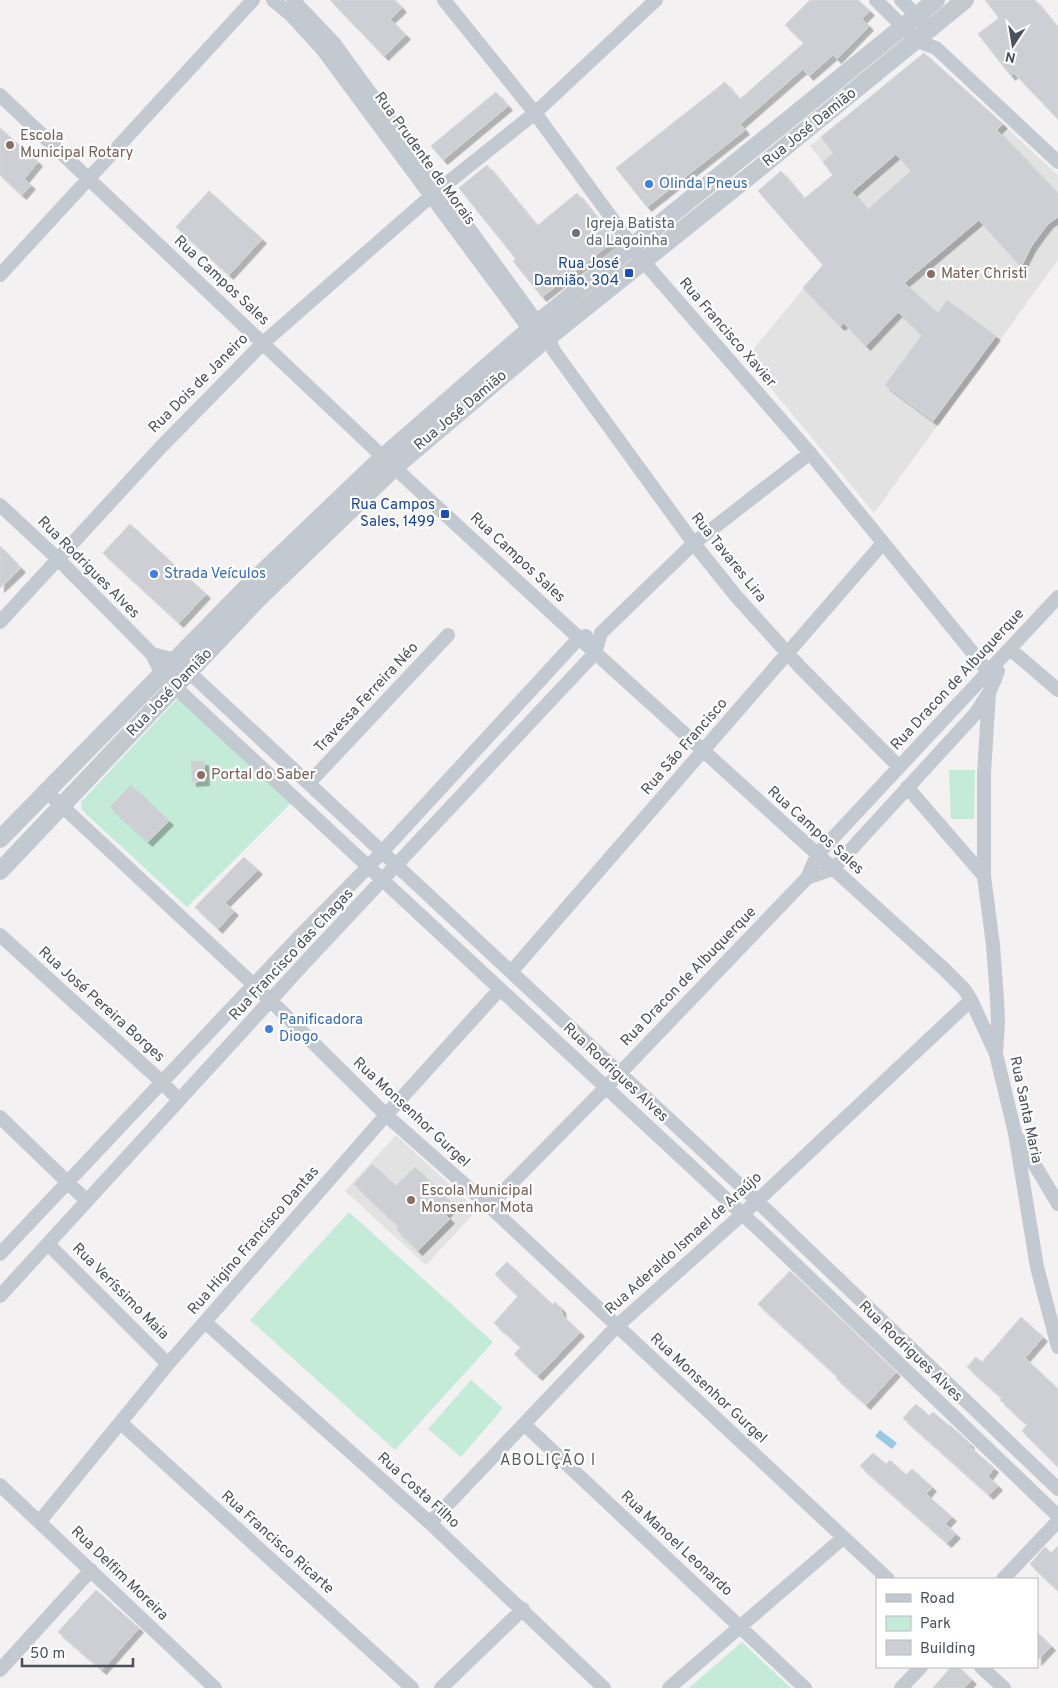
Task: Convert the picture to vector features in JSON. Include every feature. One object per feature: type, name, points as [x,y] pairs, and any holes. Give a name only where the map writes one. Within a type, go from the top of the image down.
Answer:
[{"type":"street","points":[[0,275],[253,0]]},
{"type":"street","name":"Rua Prudente de Morais","points":[[273,0],[290,14],[323,50],[435,193],[547,344]]},
{"type":"street","name":"Rua Prudente de Morais","points":[[293,0],[334,43],[435,193]]},
{"type":"street","name":"Rua Francisco Xavier","points":[[444,0],[534,113],[632,247],[810,453],[991,682]]},
{"type":"street","name":"Rua Dois de Janeiro","points":[[0,622],[160,448],[263,343],[435,193],[534,113],[656,0]]},
{"type":"street","points":[[876,0],[904,27],[923,35],[1058,162]]},
{"type":"street","points":[[901,0],[918,15],[923,35]]},
{"type":"street","name":"Rua José Damião","points":[[0,871],[62,806],[168,681],[176,660],[244,590],[389,462],[533,326],[936,0]]},
{"type":"street","name":"Rua José Damião","points":[[0,839],[46,792],[168,681],[189,672],[389,462],[547,344],[644,261],[965,0]]},
{"type":"street","name":"Rua Campos Sales","points":[[0,95],[389,462],[595,653],[944,969],[964,989],[971,1000],[996,1054]]},
{"type":"street","name":"Rua Tavares Lira","points":[[547,344],[694,543],[736,596],[788,653],[899,767]]},
{"type":"street","name":"Rua Francisco das Chagas","points":[[0,1296],[179,1100],[595,653],[601,633],[694,543],[810,453]]},
{"type":"street","name":"Rua Rodrigues Alves","points":[[0,505],[58,559],[152,654],[168,681],[742,1214],[1058,1516]]},
{"type":"street","name":"Rua São Francisco","points":[[511,972],[883,543]]},
{"type":"street","name":"Rua Dracon de Albuquerque","points":[[1007,653],[1058,597]]},
{"type":"street","points":[[579,638],[601,633]]},
{"type":"street","name":"Travessa Ferreira Néo","points":[[309,783],[448,635]]},
{"type":"street","name":"Rua Francisco das Chagas","points":[[0,1254],[253,985],[368,866],[579,638]]},
{"type":"street","points":[[1007,653],[1058,690]]},
{"type":"street","name":"Rua Santa Maria","points":[[1007,653],[991,682],[984,773],[984,876],[993,945],[997,999],[996,1054],[1016,1133],[1037,1267],[1058,1347]]},
{"type":"street","name":"Rua Rodrigues Alves","points":[[152,654],[176,660],[757,1201],[1058,1489]]},
{"type":"street","name":"Rua Dracon de Albuquerque","points":[[489,1206],[807,878],[817,855],[899,767],[991,682]]},
{"type":"street","name":"Rua Dracon de Albuquerque","points":[[807,878],[833,869],[976,713],[991,682]]},
{"type":"street","points":[[907,787],[984,876]]},
{"type":"street","name":"Rua Monsenhor Gurgel","points":[[46,792],[271,1001],[386,1115],[489,1206],[887,1578]]},
{"type":"street","name":"Rua José Pereira Borges","points":[[0,935],[162,1082],[179,1100]]},
{"type":"street","name":"Rua Higino Francisco Dantas","points":[[40,1521],[168,1364],[386,1115],[500,989]]},
{"type":"street","name":"Rua Aderaldo Ismael de Araújo","points":[[430,1523],[617,1326],[757,1201],[971,1000]]},
{"type":"street","points":[[0,1117],[87,1201]]},
{"type":"street","points":[[1016,1133],[1058,1204]]},
{"type":"street","name":"Rua Veríssimo Maia","points":[[48,1244],[168,1364]]},
{"type":"street","name":"Rua Costa Filho","points":[[205,1322],[430,1523],[604,1688]]},
{"type":"street","name":"Rua Francisco Ricarte","points":[[121,1423],[412,1688]]},
{"type":"street","name":"Rua Manoel Leonardo","points":[[524,1424],[805,1688]]},
{"type":"street","name":"Rua Delfim Moreira","points":[[0,1485],[215,1688]]},
{"type":"street","points":[[1004,1578],[1058,1521]]},
{"type":"street","points":[[669,1688],[843,1538]]},
{"type":"street","points":[[0,1670],[91,1570]]},
{"type":"street","points":[[441,1688],[523,1610]]},
{"type":"street","points":[[901,1688],[920,1668]]},
{"type":"street","points":[[982,1668],[1004,1688]]},
{"type":"shaded area","name":"Mater Christi","points":[[924,53],[1058,175],[1058,260],[874,513],[746,358],[841,243],[803,199],[833,175],[810,146]]},
{"type":"shaded area","name":"Escola Municipal Monsenhor Mota","points":[[396,1135],[477,1210],[426,1265],[345,1191]]},
{"type":"green space","points":[[177,699],[182,700],[291,803],[187,907],[81,808],[81,802]]},
{"type":"green space","points":[[949,770],[975,770],[974,819],[951,819]]},
{"type":"green space","points":[[349,1212],[493,1342],[395,1450],[250,1320]]},
{"type":"green space","points":[[471,1380],[503,1408],[461,1457],[428,1429]]},
{"type":"green space","points":[[742,1642],[791,1688],[689,1688]]},
{"type":"water","points":[[880,1430],[897,1443],[892,1449],[875,1436]]},
{"type":"building","points":[[330,0],[395,0],[402,8],[390,19],[406,35],[384,56]]},
{"type":"building","points":[[810,0],[858,0],[870,11],[862,19],[869,26],[837,59],[833,55],[809,76],[803,69],[740,124],[745,130],[647,207],[616,168],[725,82],[739,100],[804,43],[785,25]]},
{"type":"building","points":[[985,0],[1035,0],[1058,29],[1058,119],[1014,73],[1011,76],[978,34],[999,18]]},
{"type":"building","points":[[924,53],[1003,124],[997,130],[1058,194],[1058,217],[1049,223],[1041,233],[1031,247],[1021,267],[979,220],[904,283],[938,313],[947,300],[996,336],[933,421],[885,385],[922,335],[898,312],[866,346],[844,323],[840,326],[803,288],[823,265],[758,191],[781,171],[804,199],[833,175],[823,162],[833,153],[821,137]],"holes":[[[896,154],[911,171],[867,210],[852,192]]]},
{"type":"building","points":[[496,92],[508,106],[443,160],[431,146]]},
{"type":"building","name":"Escola Municipal Rotary","points":[[0,128],[38,162],[24,179],[31,185],[22,195],[0,175]]},
{"type":"building","points":[[487,165],[537,226],[577,193],[615,240],[542,297],[513,261],[516,259],[459,188]]},
{"type":"building","points":[[209,191],[262,239],[229,275],[176,227]]},
{"type":"building","name":"Strada Veículos","points":[[130,524],[206,594],[179,623],[103,553]]},
{"type":"building","points":[[0,546],[21,568],[0,588]]},
{"type":"building","name":"Portal do Saber","points":[[191,761],[204,761],[205,781],[192,782]]},
{"type":"building","points":[[131,785],[169,821],[148,842],[110,807]]},
{"type":"building","points":[[244,857],[258,870],[225,903],[234,911],[218,929],[195,907]]},
{"type":"building","points":[[372,1164],[396,1186],[415,1167],[453,1205],[445,1214],[450,1219],[418,1251],[397,1230],[399,1227],[354,1184]]},
{"type":"building","points":[[507,1262],[553,1305],[555,1302],[561,1308],[562,1315],[580,1332],[538,1376],[514,1354],[521,1347],[494,1323],[518,1296],[495,1274]]},
{"type":"building","points":[[790,1271],[896,1372],[866,1405],[758,1304]]},
{"type":"building","points":[[1021,1317],[1043,1337],[1025,1358],[1058,1389],[1058,1467],[1022,1431],[1027,1425],[1000,1400],[1002,1398],[967,1367],[976,1357],[982,1362]]},
{"type":"building","points":[[916,1404],[929,1416],[933,1412],[950,1425],[970,1444],[969,1446],[994,1468],[988,1476],[998,1486],[989,1495],[903,1418]]},
{"type":"building","points":[[873,1453],[886,1464],[890,1460],[906,1475],[912,1469],[932,1487],[926,1494],[952,1517],[945,1524],[956,1534],[947,1543],[860,1466]]},
{"type":"building","points":[[1058,1546],[1058,1591],[1030,1564],[1045,1547],[1051,1553]]},
{"type":"building","points":[[96,1590],[139,1628],[102,1670],[58,1632]]},
{"type":"building","points":[[1038,1633],[1051,1646],[1038,1660]]},
{"type":"building","points":[[950,1668],[960,1668],[972,1680],[964,1688],[933,1688]]},
{"type":"place","name":"Escola Municipal Rotary","points":[[10,145]]},
{"type":"place","name":"Olinda Pneus","points":[[649,184]]},
{"type":"place","name":"Igreja Batista da Lagoinha","points":[[576,233]]},
{"type":"place","name":"Rua José Damião, 304","points":[[629,273]]},
{"type":"place","name":"Mater Christi","points":[[931,274]]},
{"type":"place","name":"Rua Campos Sales, 1499","points":[[445,514]]},
{"type":"place","name":"Strada Veículos","points":[[154,574]]},
{"type":"place","name":"Portal do Saber","points":[[201,775]]},
{"type":"place","name":"Panificadora Diogo","points":[[269,1029]]},
{"type":"place","name":"Escola Municipal Monsenhor Mota","points":[[411,1200]]},
{"type":"district","name":"ABOLIÇÃO I","points":[[548,1461]]}]
